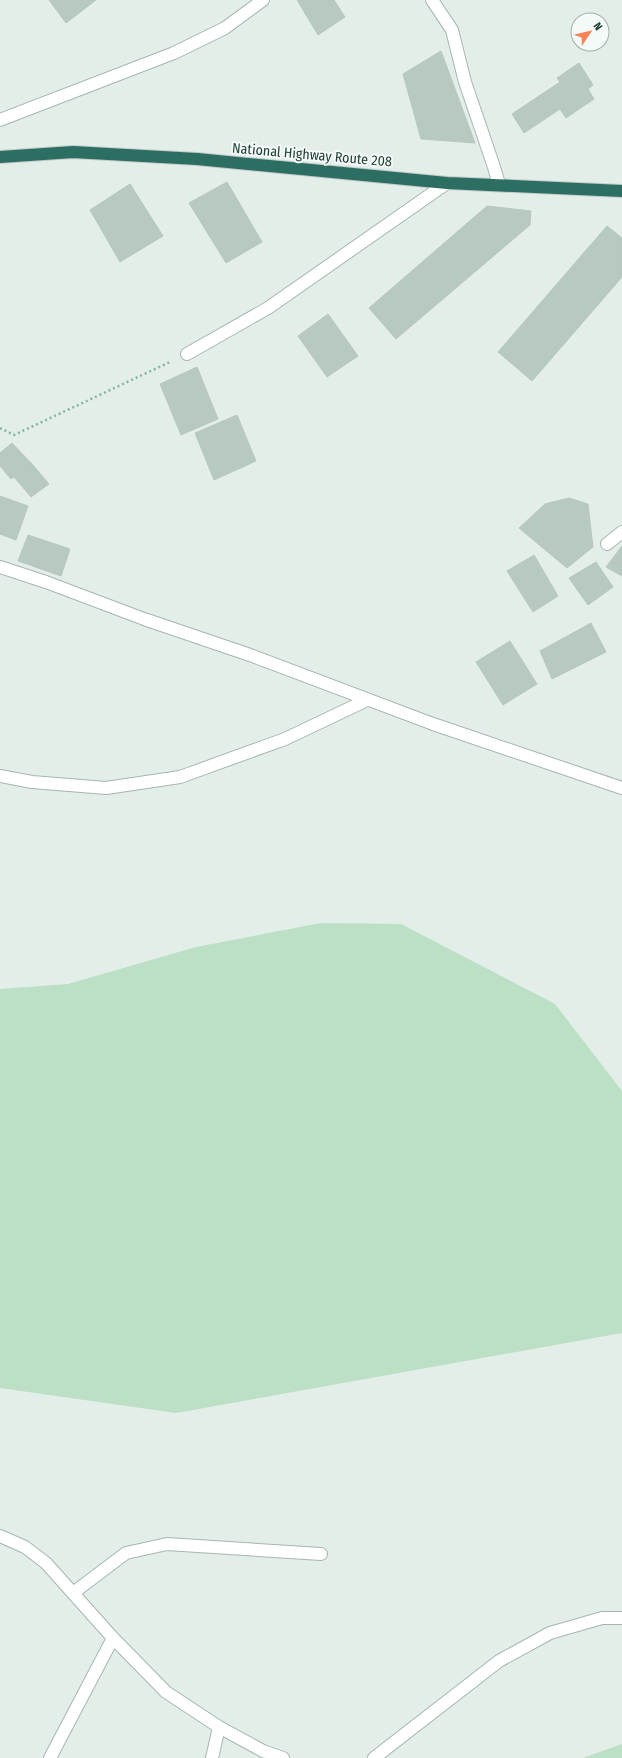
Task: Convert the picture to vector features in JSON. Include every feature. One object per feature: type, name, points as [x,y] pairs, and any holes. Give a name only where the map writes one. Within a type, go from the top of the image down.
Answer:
[{"type":"highway","name":"National Highway Route 208","points":[[0,157],[73,152],[198,159],[447,183],[499,184],[622,191]]},
{"type":"street","points":[[0,120],[174,54],[224,28],[263,0]]},
{"type":"street","points":[[432,0],[452,30],[465,82],[499,184]]},
{"type":"street","points":[[188,354],[268,308],[447,183]]},
{"type":"street","points":[[607,544],[622,532]]},
{"type":"street","points":[[0,567],[46,582],[144,619],[250,655],[367,700],[622,788]]},
{"type":"street","points":[[0,776],[32,782],[106,788],[180,777],[285,739],[367,700]]},
{"type":"street","points":[[0,1536],[25,1547],[41,1559],[113,1638],[166,1692],[219,1727],[263,1751],[283,1758]]},
{"type":"street","points":[[73,1593],[126,1552],[167,1544],[321,1554]]},
{"type":"street","points":[[374,1758],[499,1661],[550,1633],[602,1618],[622,1618]]},
{"type":"street","points":[[50,1758],[113,1638]]},
{"type":"street","points":[[212,1758],[219,1727]]},
{"type":"path","points":[[0,428],[14,435],[188,354]]},
{"type":"green space","points":[[321,923],[401,924],[555,1004],[622,1091],[622,1333],[176,1413],[0,1388],[0,989],[68,984],[196,947]]},
{"type":"green space","points":[[622,1744],[622,1758],[583,1758]]},
{"type":"building","points":[[49,0],[96,0],[66,23]]},
{"type":"building","points":[[297,0],[334,0],[345,17],[318,35]]},
{"type":"building","points":[[441,51],[475,143],[421,139],[403,74]]},
{"type":"building","points":[[579,63],[593,85],[588,89],[594,99],[566,118],[560,109],[524,133],[512,114],[560,82],[557,78]]},
{"type":"building","points":[[227,182],[262,242],[226,263],[189,203]]},
{"type":"building","points":[[130,184],[163,236],[120,262],[90,210]]},
{"type":"building","points":[[487,206],[531,211],[530,225],[396,339],[369,308]]},
{"type":"building","points":[[607,226],[622,238],[622,277],[532,381],[498,352]]},
{"type":"building","points":[[328,314],[358,356],[327,377],[298,336]]},
{"type":"building","points":[[197,367],[218,419],[181,435],[160,384]]},
{"type":"building","points":[[237,415],[256,461],[214,480],[195,433]]},
{"type":"building","points":[[12,443],[32,464],[11,479],[0,466],[0,453]]},
{"type":"building","points":[[32,464],[49,484],[31,497],[14,477]]},
{"type":"building","points":[[0,496],[28,506],[16,540],[0,534]]},
{"type":"building","points":[[569,498],[588,504],[593,547],[567,568],[519,528],[545,504]]},
{"type":"building","points":[[28,535],[70,549],[61,576],[18,561]]},
{"type":"building","points":[[622,546],[622,576],[606,567]]},
{"type":"building","points":[[534,555],[558,596],[533,612],[507,571]]},
{"type":"building","points":[[596,562],[613,587],[588,605],[569,578]]},
{"type":"building","points":[[591,623],[606,652],[552,679],[540,651]]},
{"type":"building","points":[[510,641],[537,684],[503,705],[476,662]]}]
